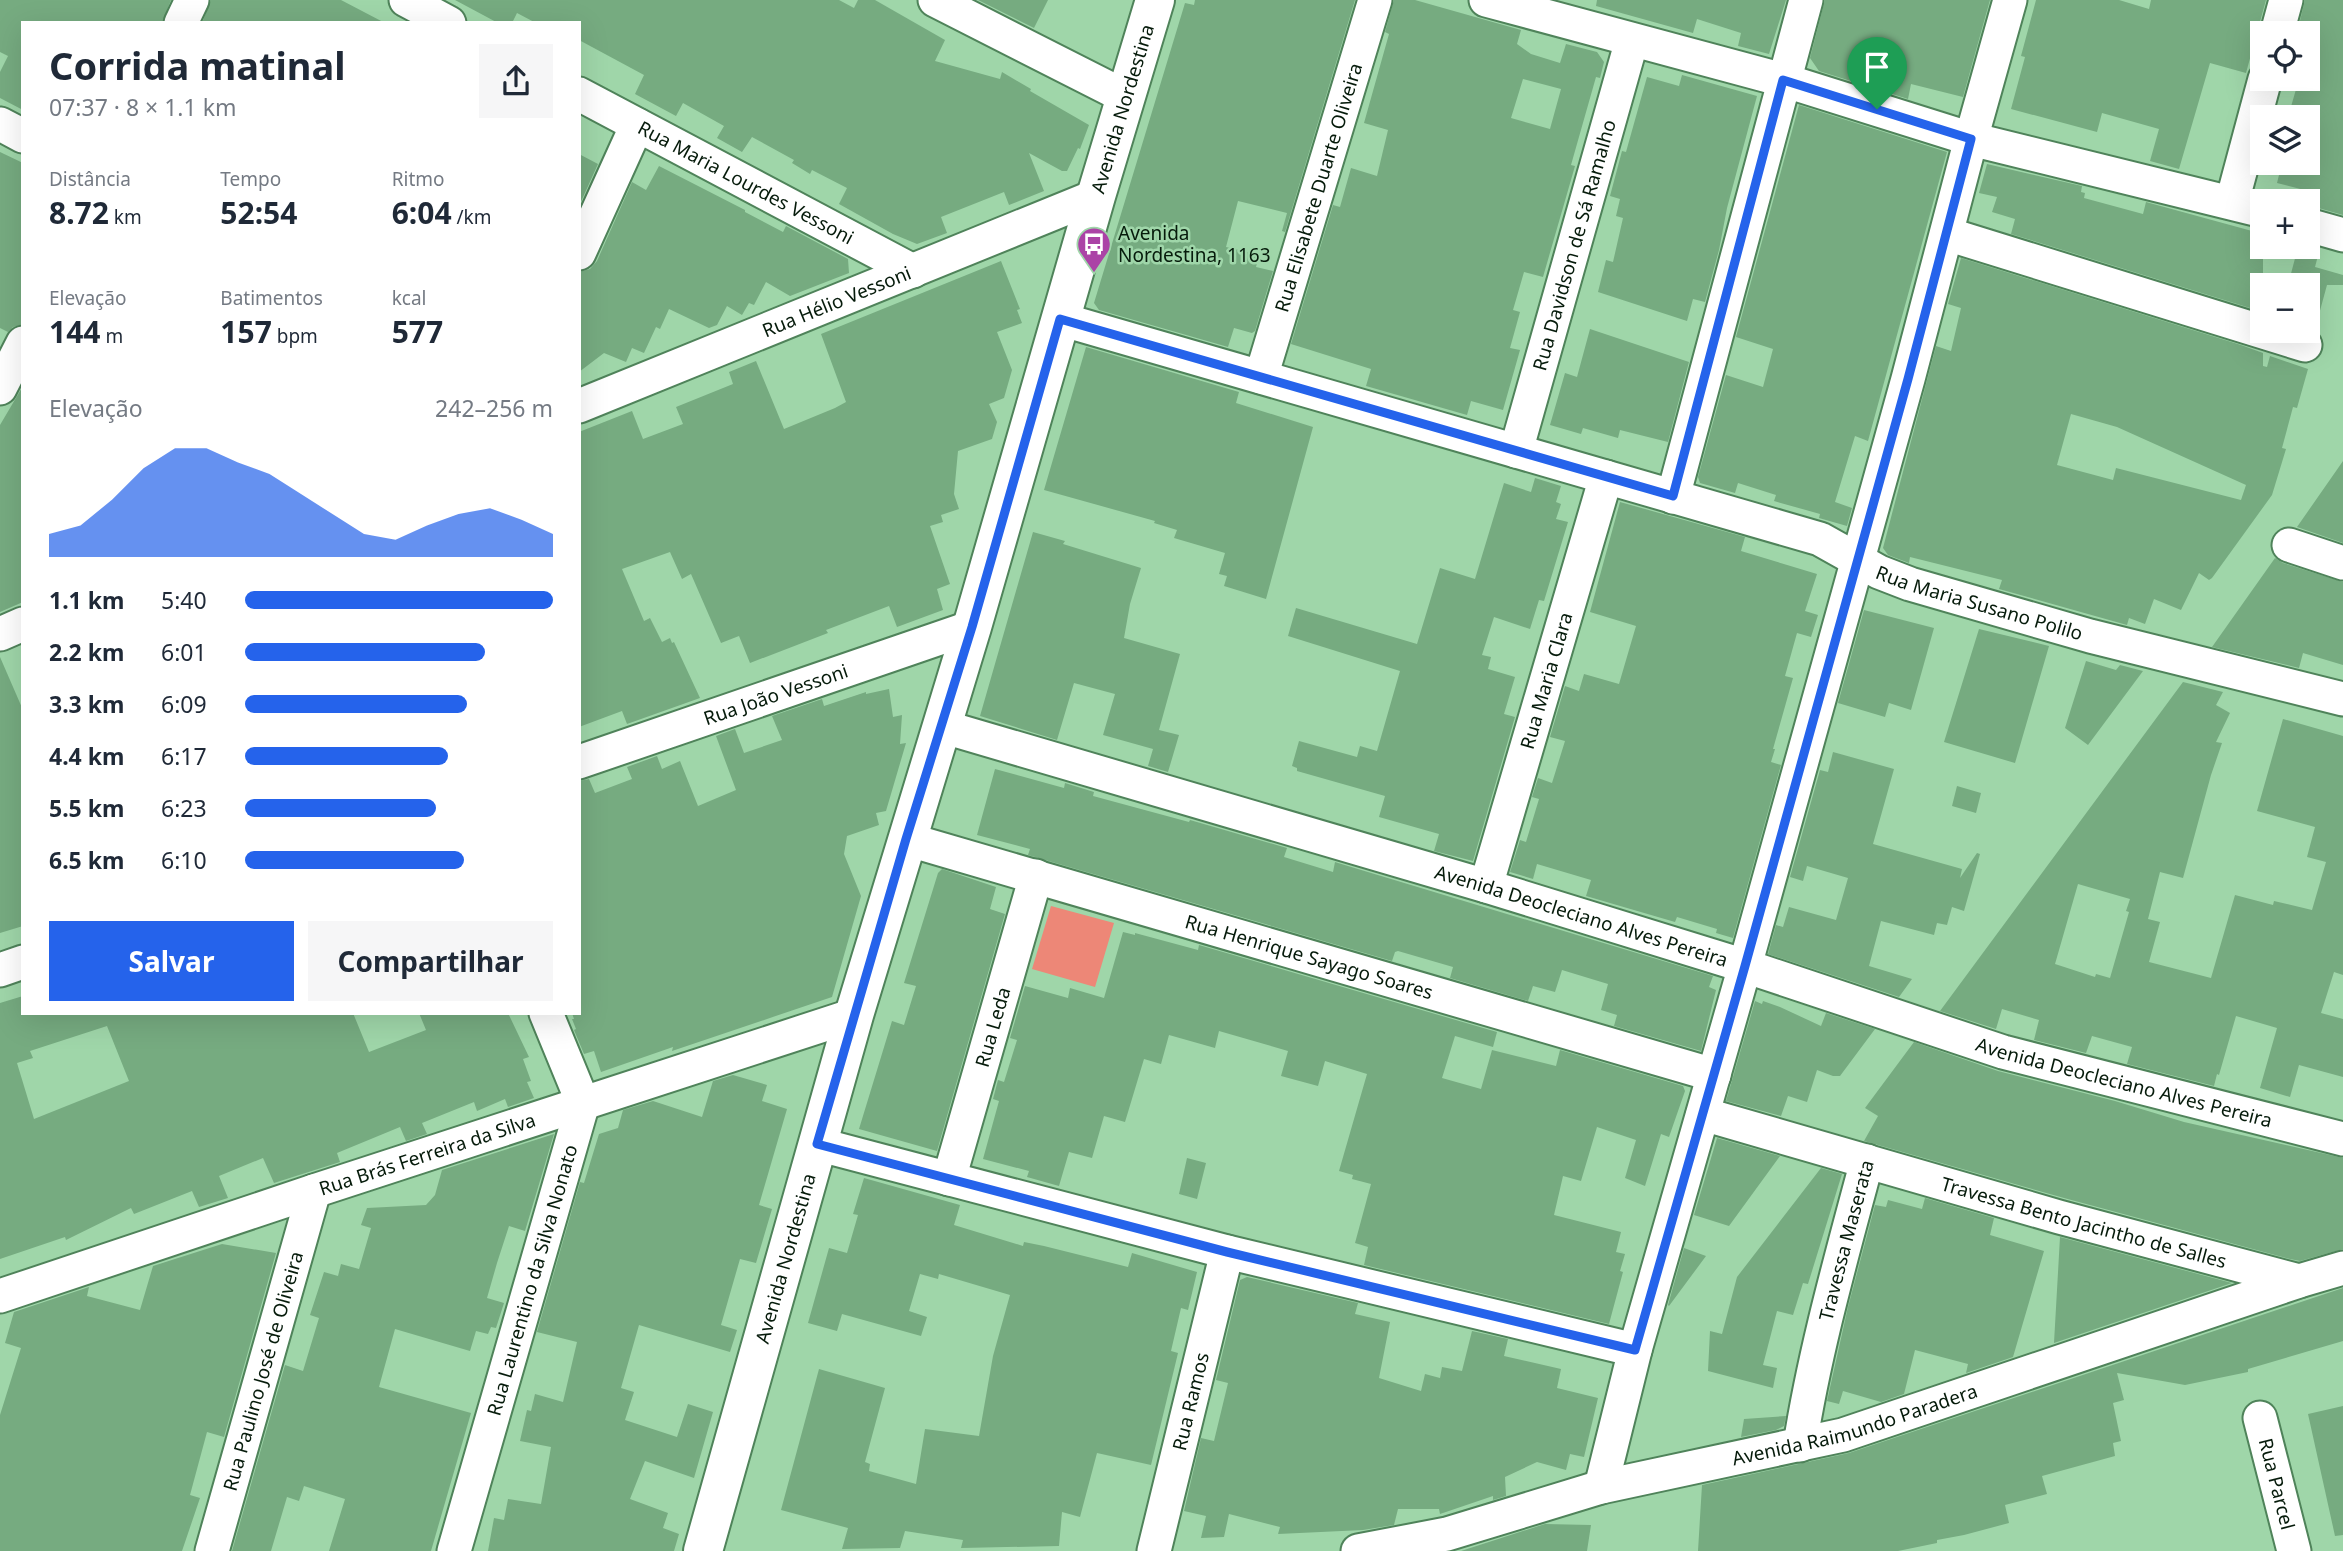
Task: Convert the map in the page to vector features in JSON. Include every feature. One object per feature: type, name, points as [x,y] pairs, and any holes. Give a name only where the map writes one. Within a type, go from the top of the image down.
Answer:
[{"type":"main road","name":"Avenida Nordestina","points":[[703,1551],[854,1015],[972,627],[1155,0]]},
{"type":"street","points":[[182,21],[192,0]]},
{"type":"street","points":[[406,0],[440,21]]},
{"type":"street","points":[[935,0],[1126,97]]},
{"type":"street","name":"Rua Elisabete Duarte Oliveira","points":[[1261,377],[1376,0]]},
{"type":"street","points":[[1486,0],[1783,80],[1971,139],[2248,207],[2263,91]]},
{"type":"street","points":[[1673,496],[1806,0]]},
{"type":"street","points":[[1601,1487],[1635,1350],[1745,966],[2011,0]]},
{"type":"street","points":[[2280,21],[2286,0]]},
{"type":"street","name":"Rua Davidson de Sá Ramalho","points":[[1516,451],[1632,40]]},
{"type":"street","name":"Rua Maria Lourdes Vessoni","points":[[581,95],[913,271]]},
{"type":"street","points":[[0,124],[21,135]]},
{"type":"street","points":[[581,249],[637,125]]},
{"type":"street","name":"Rua Hélio Vessoni","points":[[581,405],[1096,196]]},
{"type":"street","points":[[2320,228],[2343,235]]},
{"type":"street","points":[[1947,234],[2106,281],[2305,345]]},
{"type":"street","name":"Rua Maria Susano Polilo","points":[[1060,319],[1820,539],[1879,572],[1910,584],[2090,636],[2343,699]]},
{"type":"street","points":[[0,388],[21,347]]},
{"type":"street","name":"Rua Maria Clara","points":[[1486,886],[1606,477]]},
{"type":"street","points":[[2289,545],[2343,563]]},
{"type":"street","points":[[0,634],[21,625]]},
{"type":"street","name":"Rua João Vessoni","points":[[581,761],[972,627]]},
{"type":"street","name":"Avenida Deocleciano Alves Pereira","points":[[941,726],[1486,886],[1745,966],[2003,1052],[2343,1139]]},
{"type":"street","name":"Rua Henrique Sayago Soares","points":[[906,839],[1714,1075]]},
{"type":"street","name":"Rua Leda","points":[[949,1179],[1036,876]]},
{"type":"street","points":[[0,970],[21,963]]},
{"type":"street","points":[[547,1015],[583,1103]]},
{"type":"street","name":"Rua Brás Ferreira da Silva","points":[[0,1296],[854,1015]]},
{"type":"street","name":"Rua Laurentino da Silva Nonato","points":[[454,1551],[583,1103]]},
{"type":"street","name":"Travessa Maserata","points":[[1703,1114],[1867,1161],[1826,1317],[1800,1445]]},
{"type":"street","points":[[817,1144],[1227,1252],[1635,1350]]},
{"type":"street","name":"Travessa Bento Jacintho de Salles","points":[[1867,1161],[2059,1217],[2299,1281]]},
{"type":"street","name":"Rua Paulino José de Oliveira","points":[[212,1551],[314,1191]]},
{"type":"street","name":"Rua Ramos","points":[[1154,1551],[1227,1252]]},
{"type":"street","name":"Avenida Raimundo Paradera","points":[[1358,1551],[1447,1534],[1601,1487],[1843,1434],[2343,1268]]},
{"type":"street","name":"Rua Parcel","points":[[2260,1419],[2294,1551]]},
{"type":"shaded area","points":[[1051,906],[1114,923],[1095,987],[1032,969]]},
{"type":"building","points":[[0,0],[171,0],[163,21],[21,21],[21,109],[0,98],[0,72],[8,56],[0,52]]},
{"type":"building","points":[[211,0],[341,0],[381,21],[203,21]]},
{"type":"building","points":[[455,0],[839,0],[854,8],[858,0],[875,0],[945,40],[935,61],[1000,79],[1002,72],[1089,125],[1080,149],[1078,148],[1067,171],[1062,171],[1029,153],[1044,191],[1009,205],[1004,192],[941,217],[947,233],[917,244],[839,204],[847,188],[812,170],[810,174],[792,163],[794,160],[752,137],[742,152],[717,138],[724,126],[683,103],[676,116],[635,94],[644,75],[581,41],[581,21],[532,21],[517,13],[513,21],[494,21]]},
{"type":"building","points":[[978,0],[1048,0],[1034,28]]},
{"type":"building","points":[[1195,0],[1355,0],[1285,232],[1282,231],[1287,213],[1238,201],[1226,247],[1259,255],[1256,267],[1273,271],[1255,331],[1252,333],[1234,328],[1228,347],[1099,310],[1094,303],[1185,3],[1194,5]]},
{"type":"building","points":[[1394,0],[1415,0],[1521,30],[1517,44],[1531,54],[1560,63],[1566,44],[1597,52],[1604,62],[1600,78],[1596,77],[1571,165],[1575,166],[1543,277],[1524,272],[1513,310],[1520,312],[1510,348],[1520,350],[1503,410],[1471,401],[1467,415],[1366,386],[1371,369],[1291,344],[1333,205],[1340,207],[1351,168],[1377,176],[1388,130],[1364,123],[1389,34],[1385,32]],"holes":[[[1523,79],[1561,89],[1550,129],[1511,118]]]},
{"type":"building","points":[[1597,0],[1786,0],[1769,54],[1738,46],[1741,33],[1697,19],[1693,33],[1596,6]]},
{"type":"building","points":[[1825,0],[1990,0],[1963,97],[1911,84],[1908,99],[1819,71],[1810,58]]},
{"type":"building","points":[[2036,0],[2119,0],[2149,9],[2151,0],[2266,0],[2260,21],[2250,21],[2250,58],[2246,73],[2210,63],[2179,169],[2150,161],[2159,129],[2102,113],[2097,132],[2011,109],[2025,57],[2021,56]]},
{"type":"building","points":[[2305,0],[2343,0],[2343,215],[2320,208],[2320,189],[2300,189],[2277,183],[2279,175],[2320,175],[2320,105],[2291,105],[2296,91],[2320,91],[2320,21],[2300,21]]},
{"type":"building","points":[[1682,75],[1757,96],[1705,302],[1693,299],[1687,321],[1598,292],[1606,260],[1613,262],[1623,218],[1616,216],[1620,199],[1610,196],[1622,151],[1626,152],[1647,77],[1679,86]]},
{"type":"building","points":[[1799,105],[1947,152],[1868,441],[1855,436],[1835,502],[1852,508],[1847,526],[1819,518],[1820,514],[1774,501],[1776,495],[1738,483],[1735,493],[1700,483],[1698,477],[1726,375],[1763,387],[1773,349],[1736,337]]},
{"type":"building","points":[[0,152],[21,162],[21,325],[8,332],[0,328]]},
{"type":"building","points":[[581,155],[598,164],[581,202]]},
{"type":"building","points":[[1987,164],[2082,186],[2084,198],[2143,214],[2146,202],[2250,230],[2250,259],[2263,259],[2263,273],[2250,273],[2250,308],[2011,234],[2015,219],[1992,212],[1997,197],[1979,193]]},
{"type":"building","points":[[659,166],[783,232],[786,226],[848,259],[849,273],[790,296],[766,282],[754,305],[749,303],[742,315],[727,306],[717,325],[709,328],[669,309],[660,329],[656,327],[644,353],[632,348],[626,362],[604,353],[581,370],[581,271],[590,269],[597,261],[632,182],[646,190]]},
{"type":"building","points":[[1961,258],[2241,345],[2263,353],[2263,366],[2267,367],[2270,356],[2308,369],[2297,408],[2293,407],[2282,448],[2286,449],[2272,495],[2212,578],[2209,580],[2199,573],[2181,610],[2154,599],[2145,624],[2129,618],[2127,625],[1999,589],[2002,580],[1910,557],[1909,563],[1888,555],[1883,548],[1936,346],[1951,351],[1961,308],[1948,304]],"holes":[[[2071,414],[2117,427],[2246,485],[2241,500],[2116,468],[2113,480],[2057,465]]]},
{"type":"building","points":[[2295,259],[2317,259],[2315,267],[2343,275],[2343,285],[2327,285],[2320,311],[2320,273],[2291,273]]},
{"type":"building","points":[[1001,261],[1020,309],[1017,310],[1022,323],[997,332],[1012,370],[1004,398],[989,404],[997,422],[992,439],[958,451],[954,494],[959,509],[941,515],[943,522],[930,526],[950,584],[937,589],[943,610],[897,627],[889,606],[750,663],[739,636],[721,643],[691,574],[682,579],[670,552],[622,569],[644,621],[650,618],[662,642],[670,638],[672,643],[674,642],[700,698],[627,724],[622,711],[581,726],[581,431],[632,411],[643,439],[683,424],[676,407],[733,384],[729,372],[756,361],[784,429],[846,402],[821,334]]},
{"type":"building","points":[[1590,329],[1689,362],[1668,442],[1620,430],[1618,438],[1583,428],[1581,434],[1550,425],[1565,373],[1577,377]]},
{"type":"building","points":[[1086,347],[1239,392],[1236,403],[1313,427],[1266,599],[1224,586],[1227,576],[1219,574],[1225,553],[1174,538],[1177,530],[1154,523],[1155,521],[1044,490]]},
{"type":"building","points":[[21,389],[21,603],[0,612],[0,425]]},
{"type":"building","points":[[2343,461],[2343,543],[2297,527]]},
{"type":"building","points":[[1535,478],[1561,486],[1556,502],[1561,504],[1556,519],[1568,522],[1544,601],[1539,600],[1530,629],[1494,617],[1482,655],[1491,657],[1488,669],[1515,677],[1504,714],[1515,717],[1473,861],[1434,851],[1439,834],[1379,817],[1385,796],[1297,771],[1297,768],[1292,766],[1299,741],[1357,757],[1360,746],[1377,751],[1400,671],[1288,636],[1296,608],[1417,644],[1440,568],[1475,579],[1504,483],[1531,492]]},
{"type":"building","points":[[1620,502],[1745,537],[1741,551],[1817,574],[1805,611],[1818,615],[1811,637],[1797,633],[1785,676],[1793,678],[1771,762],[1781,765],[1733,938],[1716,933],[1717,929],[1677,917],[1675,922],[1586,896],[1591,880],[1537,864],[1533,879],[1510,872],[1520,840],[1526,842],[1539,799],[1532,797],[1538,778],[1552,783],[1565,741],[1550,737],[1565,686],[1579,691],[1584,674],[1619,684],[1636,626],[1590,612]]},
{"type":"building","points":[[1033,532],[1141,568],[1130,604],[1124,638],[1180,654],[1159,730],[1179,735],[1168,772],[1148,766],[1153,749],[1103,735],[1115,694],[1074,683],[1057,740],[980,716]]},
{"type":"building","points":[[2275,558],[2343,582],[2343,665],[2303,653],[2299,668],[2212,647]]},
{"type":"building","points":[[1864,610],[1934,628],[1911,710],[1889,703],[1885,717],[1838,703]]},
{"type":"building","points":[[1979,629],[2049,646],[2015,763],[1944,742]]},
{"type":"building","points":[[0,657],[21,705],[21,927],[0,933]]},
{"type":"building","points":[[2086,661],[2116,670],[2120,665],[2143,671],[2088,745],[2065,728]]},
{"type":"building","points":[[2183,682],[2223,692],[2216,705],[2230,713],[2216,742],[2222,743],[2183,878],[2160,872],[2148,919],[2160,922],[2149,962],[2211,978],[2235,895],[2273,905],[2274,901],[2312,910],[2326,862],[2307,857],[2315,827],[2257,811],[2283,719],[2343,736],[2343,975],[2334,972],[2321,1013],[2343,1019],[2343,1077],[2299,1065],[2290,1097],[2260,1088],[2277,1028],[2236,1016],[2214,1086],[2127,1064],[2132,1047],[2092,1036],[2086,1053],[2034,1040],[2039,1020],[2002,1009],[1996,1029],[1940,1011]],"holes":[[[2078,884],[2130,899],[2126,911],[2129,912],[2110,978],[2096,974],[2095,977],[2055,964]]]},
{"type":"building","points":[[889,689],[893,717],[902,715],[900,744],[906,743],[886,811],[876,813],[879,825],[847,836],[844,854],[861,896],[832,997],[601,1072],[594,1051],[584,1054],[572,1019],[573,1015],[581,1015],[581,781],[589,779],[595,793],[632,779],[627,767],[657,756],[662,769],[680,761],[698,806],[736,790],[716,736],[735,729],[744,753],[782,740],[772,716],[822,699],[824,706]]},
{"type":"building","points":[[1833,752],[1894,769],[1873,844],[1962,869],[1960,878],[1977,853],[1980,854],[1964,911],[1952,907],[1947,925],[1937,923],[1934,935],[1881,921],[1869,966],[1912,979],[1899,997],[1768,954],[1776,925],[1783,927],[1789,907],[1836,920],[1848,878],[1807,866],[1803,881],[1790,877],[1820,770],[1828,772]]},
{"type":"building","points":[[995,769],[1064,788],[1065,783],[1094,792],[1093,796],[1287,848],[1284,857],[1333,872],[1335,862],[1713,976],[1709,987],[1716,990],[1701,1051],[1614,1026],[1617,1015],[1601,1010],[1608,984],[1562,970],[1555,992],[1533,986],[1528,1001],[1450,978],[1453,967],[1398,951],[1392,961],[1028,855],[1030,849],[977,835]]},
{"type":"building","points":[[1957,786],[1981,793],[1976,813],[1952,806]]},
{"type":"building","points":[[942,869],[996,887],[990,909],[1005,914],[937,1151],[859,1129],[892,1021],[904,1025],[916,986],[904,983],[938,873]]},
{"type":"building","points":[[1123,932],[1198,950],[1199,945],[1497,1032],[1493,1047],[1455,1036],[1442,1078],[1481,1089],[1492,1050],[1556,1066],[1560,1050],[1683,1086],[1685,1091],[1669,1137],[1661,1134],[1645,1186],[1625,1178],[1636,1140],[1597,1127],[1581,1181],[1563,1176],[1554,1215],[1621,1232],[1616,1252],[1625,1254],[1620,1271],[1623,1272],[1609,1324],[1364,1265],[1368,1247],[1355,1243],[1371,1184],[1352,1179],[1353,1175],[1339,1171],[1367,1074],[1325,1061],[1318,1086],[1281,1076],[1288,1051],[1219,1031],[1215,1048],[1169,1035],[1161,1064],[1144,1059],[1125,1122],[1104,1116],[1092,1158],[1069,1152],[1059,1186],[1027,1177],[1029,1171],[983,1159],[999,1101],[993,1099],[998,1080],[1004,1082],[1017,1040],[1010,1038],[1025,986],[1068,998],[1070,988],[1104,998]]},
{"type":"building","points":[[21,997],[21,1015],[354,1015],[369,1052],[426,1030],[420,1015],[509,1015],[529,1057],[523,1059],[531,1081],[527,1082],[534,1098],[508,1107],[505,1099],[477,1111],[474,1102],[422,1123],[427,1134],[406,1141],[400,1127],[337,1153],[340,1162],[274,1183],[263,1158],[219,1176],[228,1198],[199,1207],[192,1191],[134,1214],[131,1208],[66,1240],[65,1237],[0,1259],[0,1003]],"holes":[[[107,1026],[129,1081],[34,1119],[17,1063],[33,1058],[30,1051]]]},
{"type":"building","points":[[1755,1001],[1780,1007],[1821,1026],[1826,1013],[1875,1029],[1840,1076],[1817,1070],[1807,1102],[1788,1096],[1781,1116],[1726,1101]]},
{"type":"building","points":[[1914,1042],[1998,1071],[2184,1122],[2343,1158],[2343,1249],[2300,1261],[2290,1259],[1864,1141],[1878,1116],[1865,1108]]},
{"type":"building","points":[[733,1075],[767,1085],[762,1101],[787,1109],[759,1205],[772,1209],[756,1263],[740,1259],[721,1325],[737,1330],[730,1352],[639,1325],[621,1388],[634,1392],[625,1420],[677,1437],[688,1404],[713,1412],[694,1478],[645,1461],[630,1499],[668,1513],[663,1528],[679,1534],[674,1551],[488,1551],[494,1518],[504,1520],[508,1499],[541,1504],[551,1447],[520,1441],[527,1410],[531,1411],[535,1394],[563,1402],[577,1342],[537,1332],[580,1182],[584,1183],[599,1134],[618,1128],[623,1110],[653,1101],[702,1117],[713,1081]]},
{"type":"building","points":[[554,1134],[525,1231],[509,1226],[497,1263],[487,1298],[504,1303],[496,1328],[491,1327],[488,1334],[476,1331],[470,1351],[395,1329],[379,1387],[471,1413],[431,1551],[329,1551],[345,1499],[304,1486],[299,1501],[287,1497],[271,1551],[232,1551],[285,1365],[303,1371],[319,1318],[310,1315],[324,1272],[338,1276],[341,1264],[359,1269],[371,1228],[361,1225],[367,1208],[426,1205],[435,1195],[442,1170]]},
{"type":"building","points":[[1717,1138],[1780,1156],[1729,1226],[1694,1215]]},
{"type":"building","points":[[1187,1158],[1206,1163],[1197,1199],[1179,1194]]},
{"type":"building","points":[[1821,1168],[1842,1174],[1808,1284],[1803,1283],[1793,1315],[1777,1311],[1763,1365],[1777,1368],[1773,1388],[1708,1371],[1710,1331],[1722,1334],[1737,1277]]},
{"type":"building","points":[[864,1178],[960,1205],[954,1225],[1023,1246],[1024,1242],[1044,1246],[1128,1267],[1132,1253],[1197,1272],[1188,1310],[1181,1308],[1171,1351],[1178,1353],[1151,1465],[1097,1453],[1080,1517],[1062,1512],[1059,1546],[961,1548],[963,1540],[905,1531],[900,1548],[842,1549],[848,1528],[781,1510],[819,1369],[885,1388],[865,1462],[870,1464],[869,1471],[916,1484],[925,1429],[979,1436],[993,1356],[1010,1295],[939,1274],[938,1279],[920,1274],[909,1311],[927,1317],[921,1336],[842,1314],[837,1331],[808,1323],[829,1248],[847,1253],[858,1215],[853,1214]]},
{"type":"building","points":[[1925,1198],[1994,1218],[1990,1235],[2044,1251],[2013,1357],[1966,1373],[1968,1364],[1915,1350],[1904,1394],[1881,1402],[1843,1391],[1839,1404],[1827,1401],[1875,1205],[1886,1207],[1888,1200],[1922,1209]]},
{"type":"building","points":[[2060,1237],[2232,1283],[2054,1343]]},
{"type":"building","points":[[222,1244],[276,1253],[224,1437],[207,1432],[190,1495],[200,1498],[182,1551],[0,1551],[0,1415],[21,1348],[5,1343],[14,1312],[89,1287],[87,1296],[140,1310],[153,1266]]},
{"type":"building","points":[[1684,1248],[1706,1256],[1669,1306],[1668,1305]]},
{"type":"building","points":[[1247,1277],[1358,1303],[1355,1314],[1390,1322],[1379,1378],[1421,1391],[1425,1374],[1440,1378],[1442,1367],[1462,1371],[1472,1331],[1508,1339],[1504,1356],[1561,1369],[1557,1388],[1598,1398],[1584,1457],[1570,1454],[1566,1470],[1537,1462],[1505,1477],[1506,1496],[1493,1500],[1493,1496],[1440,1514],[1439,1509],[1398,1509],[1394,1525],[1363,1530],[1278,1534],[1280,1527],[1229,1514],[1224,1537],[1201,1538],[1206,1516],[1184,1511],[1201,1438],[1214,1441],[1228,1383],[1216,1380],[1240,1280]]},
{"type":"building","points":[[2343,1288],[2343,1341],[2248,1369],[2248,1372],[2185,1385],[2117,1373],[2124,1400],[2113,1403],[2121,1441],[2113,1443],[2115,1456],[2042,1476],[2047,1494],[2005,1505],[2009,1523],[1898,1551],[1698,1551],[1702,1485],[1849,1453]]},
{"type":"building","points":[[2343,1406],[2343,1535],[2335,1536],[2308,1414]]},
{"type":"building","points":[[1786,1416],[1784,1426],[1776,1430],[1741,1437],[1744,1419]]},
{"type":"building","points":[[1545,1524],[1591,1525],[1587,1551],[1461,1551]]},
{"type":"place","name":"Avenida Nordestina, 1163","points":[[1094,274]]},
{"type":"route","points":[[1783,80],[1877,109],[1971,139],[1908,379],[1635,1350],[1227,1252],[817,1144],[906,839],[972,627],[1060,319],[1673,496],[1783,80]]}]
